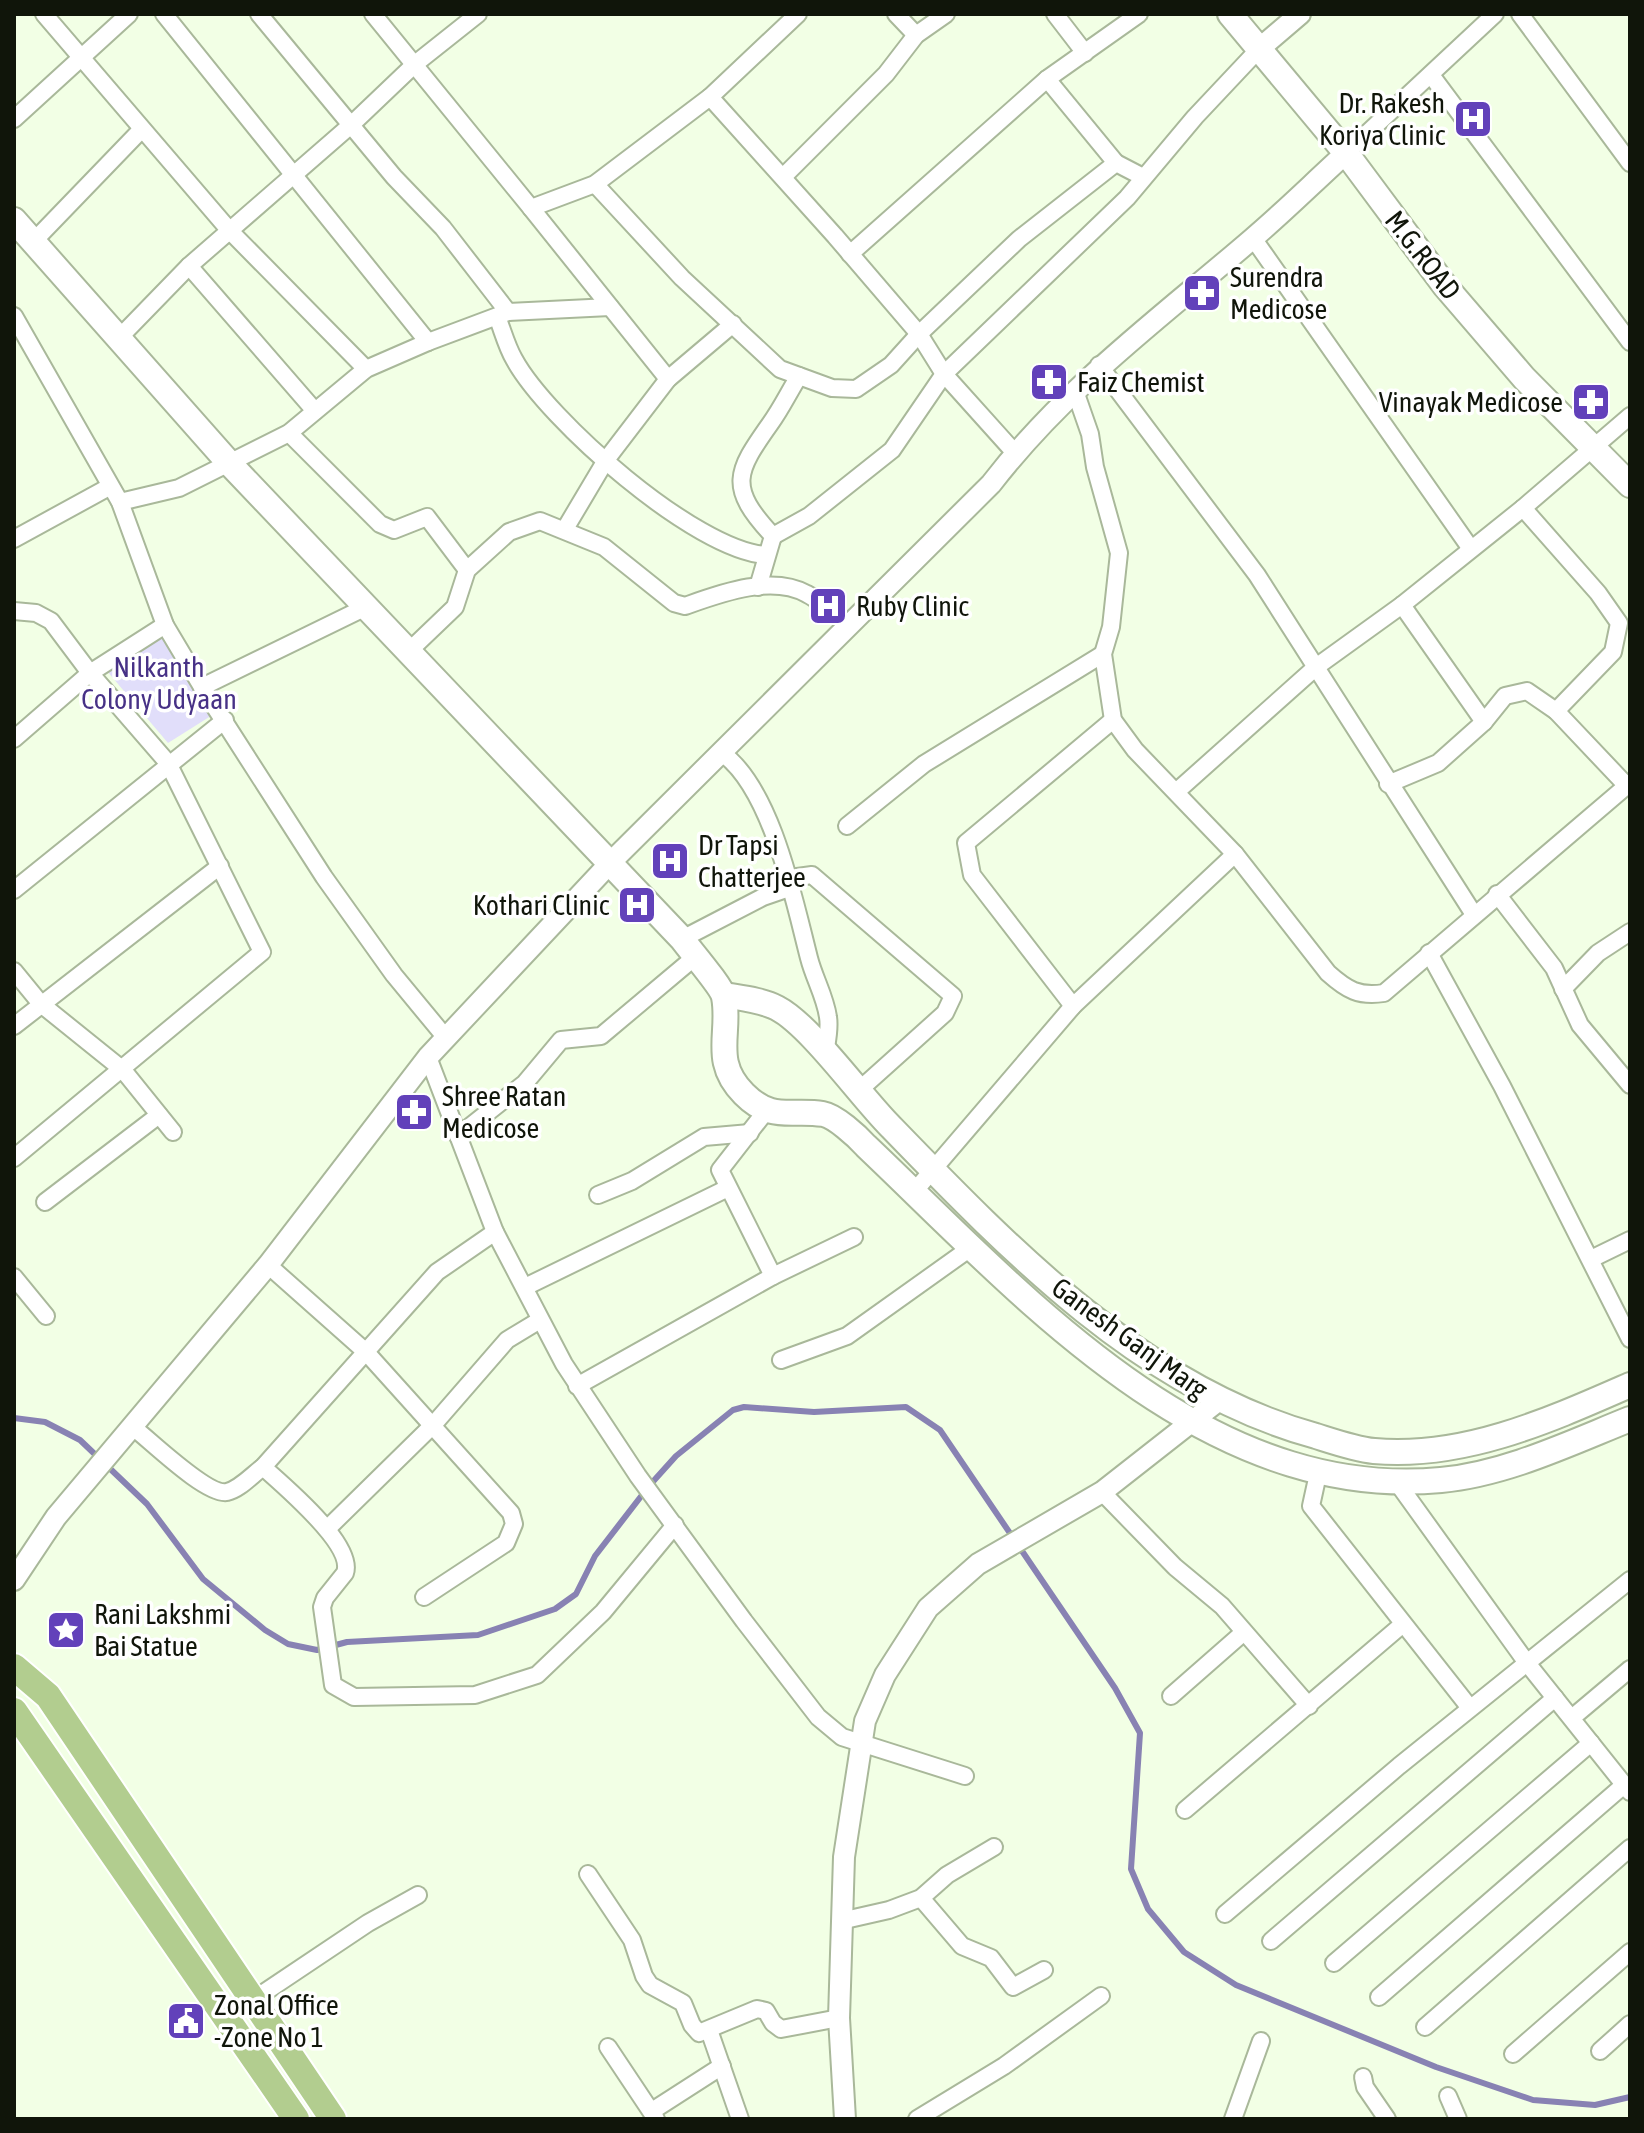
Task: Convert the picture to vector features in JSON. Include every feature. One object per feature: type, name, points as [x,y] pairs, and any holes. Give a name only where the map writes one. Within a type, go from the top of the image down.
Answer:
[{"type":"main road","name":"M.G.ROAD","points":[[1236,16],[1259,49],[1346,153],[1445,286],[1524,378],[1630,485]]},
{"type":"main road","points":[[14,220],[230,464],[611,862],[689,948],[724,995],[722,1035],[730,1075],[743,1094],[766,1111],[793,1115],[825,1114],[864,1143],[969,1249],[1077,1343],[1193,1421],[1318,1474],[1396,1481],[1441,1480],[1479,1474],[1630,1419]]},
{"type":"main road","name":"Ganesh Ganj Marg","points":[[724,995],[777,1008],[825,1053],[857,1092],[931,1169],[1101,1324],[1218,1401],[1270,1424],[1375,1451],[1431,1450],[1518,1431],[1630,1385]]},
{"type":"main road","points":[[14,1667],[48,1696],[333,2119]]},
{"type":"main road","points":[[14,1711],[296,2119]]},
{"type":"street","points":[[44,14],[79,59],[230,231],[366,369]]},
{"type":"street","points":[[14,119],[129,14]]},
{"type":"street","points":[[164,14],[428,342]]},
{"type":"street","points":[[259,14],[351,125],[443,228],[503,316],[514,360],[552,407],[606,460],[665,507],[724,544],[749,554],[766,555]]},
{"type":"street","points":[[373,14],[668,379]]},
{"type":"street","points":[[120,337],[189,266],[351,125],[415,64],[478,14]]},
{"type":"street","points":[[531,208],[595,184],[710,97],[798,14]]},
{"type":"street","points":[[896,14],[916,35]]},
{"type":"street","points":[[783,177],[886,74],[916,35],[946,14]]},
{"type":"street","points":[[1055,14],[1085,53]]},
{"type":"street","points":[[850,254],[1047,79],[1139,14]]},
{"type":"street","points":[[758,587],[773,536],[809,516],[892,450],[944,374],[1127,198],[1259,49],[1300,14]]},
{"type":"street","points":[[14,1580],[56,1517],[268,1265],[428,1057],[611,862],[722,753],[846,624],[991,484],[1015,453],[1099,365],[1253,238],[1495,14]]},
{"type":"street","points":[[1520,14],[1630,163]]},
{"type":"street","points":[[1431,75],[1630,342]]},
{"type":"street","points":[[1047,79],[1116,163],[1143,177]]},
{"type":"street","points":[[710,97],[919,334],[944,374],[1015,453]]},
{"type":"street","points":[[33,242],[141,130]]},
{"type":"street","points":[[595,184],[682,278],[780,369],[832,388],[856,389],[891,365],[919,334],[1019,239],[1116,163]]},
{"type":"street","points":[[1253,238],[1471,549]]},
{"type":"street","points":[[189,266],[315,411]]},
{"type":"street","points":[[120,502],[179,488],[230,464],[289,433],[366,369],[428,342],[503,316],[610,307]]},
{"type":"street","points":[[14,316],[120,502],[165,625],[202,687],[225,720],[266,792],[324,877],[394,975],[446,1038]]},
{"type":"street","points":[[565,529],[606,460],[668,379],[733,324]]},
{"type":"street","points":[[1099,365],[1257,575],[1473,913]]},
{"type":"street","points":[[773,536],[759,521],[743,490],[740,471],[752,445],[768,427],[799,376]]},
{"type":"street","points":[[1075,391],[1090,434],[1095,467],[1119,553],[1113,615],[1103,654],[1113,720],[1135,750],[1235,854],[1328,973],[1344,987],[1364,996],[1384,993],[1473,913],[1628,784],[1556,711],[1527,691],[1505,696],[1484,722],[1438,763],[1388,784]]},
{"type":"street","points":[[1176,792],[1316,667],[1402,605],[1523,508],[1630,416]]},
{"type":"street","points":[[289,433],[380,524],[394,530],[427,517],[467,570]]},
{"type":"street","points":[[14,539],[109,487]]},
{"type":"street","points":[[1523,508],[1613,611],[1619,623],[1623,651],[1556,711]]},
{"type":"street","points":[[408,652],[455,607],[467,570],[509,532],[540,521],[565,529],[613,553],[674,603],[685,606],[715,595],[758,587],[804,592],[846,624]]},
{"type":"street","points":[[1402,605],[1484,722]]},
{"type":"street","points":[[202,687],[366,607]]},
{"type":"street","points":[[14,611],[36,613],[51,621],[90,673],[168,763],[262,952],[14,1158]]},
{"type":"street","points":[[14,739],[90,673],[165,625]]},
{"type":"street","points":[[847,826],[924,764],[1103,654]]},
{"type":"street","points":[[14,890],[225,720]]},
{"type":"street","points":[[1073,1006],[972,875],[966,843],[1113,720]]},
{"type":"street","points":[[722,753],[733,760],[749,784],[791,882],[810,963],[827,1010],[825,1053]]},
{"type":"street","points":[[913,1193],[1073,1006],[1235,854]]},
{"type":"street","points":[[14,1026],[220,866]]},
{"type":"street","points":[[458,1136],[525,1083],[561,1040],[601,1036],[689,948],[763,897],[812,875],[953,996],[945,1013],[857,1092]]},
{"type":"street","points":[[1497,894],[1554,968],[1580,1025],[1630,1085]]},
{"type":"street","points":[[1563,989],[1598,953],[1630,932]]},
{"type":"street","points":[[1429,953],[1630,1339]]},
{"type":"street","points":[[14,971],[41,1004],[123,1070],[173,1132]]},
{"type":"street","points":[[428,1057],[495,1232],[577,1386],[638,1476],[818,1717],[842,1737],[965,1776]]},
{"type":"street","points":[[766,1111],[720,1170],[773,1276]]},
{"type":"street","points":[[45,1202],[159,1115]]},
{"type":"street","points":[[598,1195],[632,1181],[704,1137],[750,1133]]},
{"type":"street","points":[[525,1287],[728,1188]]},
{"type":"street","points":[[134,1428],[217,1492],[238,1487],[263,1467],[437,1272],[495,1232]]},
{"type":"street","points":[[577,1386],[773,1276],[854,1237]]},
{"type":"street","points":[[1591,1259],[1630,1240]]},
{"type":"street","points":[[781,1360],[847,1336],[969,1249]]},
{"type":"street","points":[[268,1265],[366,1352],[511,1513],[514,1524],[506,1543],[424,1597]]},
{"type":"street","points":[[14,1277],[46,1316]]},
{"type":"street","points":[[327,1529],[434,1424],[507,1340],[540,1320]]},
{"type":"street","points":[[845,2119],[839,2018],[845,1920],[844,1857],[865,1721],[885,1675],[928,1608],[978,1564],[1102,1492],[1218,1401]]},
{"type":"street","points":[[263,1467],[327,1529],[345,1555],[347,1568],[325,1598],[325,1634],[332,1680],[341,1692],[354,1697],[475,1695],[537,1675],[603,1612],[671,1520]]},
{"type":"street","points":[[1318,1474],[1311,1506],[1470,1708]]},
{"type":"street","points":[[1379,1997],[1627,1789],[1573,1717],[1527,1663],[1396,1481]]},
{"type":"street","points":[[1102,1492],[1244,1632],[1309,1706]]},
{"type":"street","points":[[1225,1914],[1470,1708],[1630,1580]]},
{"type":"street","points":[[1185,1810],[1403,1624]]},
{"type":"street","points":[[1171,1696],[1244,1632]]},
{"type":"street","points":[[1573,1717],[1630,1669]]},
{"type":"street","points":[[1271,1941],[1555,1698]]},
{"type":"street","points":[[1334,1963],[1591,1743]]},
{"type":"street","points":[[845,1920],[889,1910],[921,1898],[959,1867],[994,1847]]},
{"type":"street","points":[[1425,2027],[1630,1848]]},
{"type":"street","points":[[588,1874],[632,1940],[650,1985],[683,2003],[695,2030],[709,2030],[757,2009],[766,2011],[781,2029],[839,2018]]},
{"type":"street","points":[[253,2000],[368,1923],[418,1895]]},
{"type":"street","points":[[921,1898],[962,1946],[991,1958],[1013,1987],[1044,1970]]},
{"type":"street","points":[[1513,2054],[1630,1952]]},
{"type":"street","points":[[917,2119],[1004,2066],[1101,1996]]},
{"type":"street","points":[[1600,2051],[1630,2024]]},
{"type":"street","points":[[709,2030],[740,2119]]},
{"type":"street","points":[[1233,2119],[1261,2041]]},
{"type":"street","points":[[608,2047],[654,2115],[722,2066]]},
{"type":"street","points":[[1363,2077],[1365,2087],[1387,2119]]},
{"type":"street","points":[[1448,2096],[1458,2119]]},
{"type":"green space","name":"Nilkanth Colony Udyaan","points":[[167,633],[214,714],[168,743],[107,671]]},
{"type":"waterway","points":[[14,1418],[45,1422],[80,1440],[147,1504],[203,1579],[265,1630],[288,1644],[317,1650],[347,1642],[478,1635],[555,1609],[576,1594],[595,1556],[649,1486],[676,1456],[733,1410],[744,1407],[814,1412],[906,1407],[940,1430],[1115,1688],[1140,1733],[1131,1869],[1148,1909],[1184,1952],[1236,1985],[1436,2067],[1533,2100],[1595,2105],[1630,2097]]},
{"type":"place","name":"Dr. Rakesh Koriya Clinic","points":[[1473,119]]},
{"type":"place","name":"Surendra Medicose","points":[[1202,293]]},
{"type":"place","name":"Faiz Chemist","points":[[1049,382]]},
{"type":"place","name":"Vinayak Medicose","points":[[1591,402]]},
{"type":"place","name":"Ruby Clinic","points":[[828,606]]},
{"type":"place","name":"Dr Tapsi Chatterjee","points":[[670,861]]},
{"type":"place","name":"Kothari Clinic","points":[[637,905]]},
{"type":"place","name":"Shree Ratan Medicose","points":[[414,1112]]},
{"type":"place","name":"Rani Lakshmi Bai Statue","points":[[66,1630]]},
{"type":"place","name":"Zonal Office -Zone No 1","points":[[186,2021]]}]
